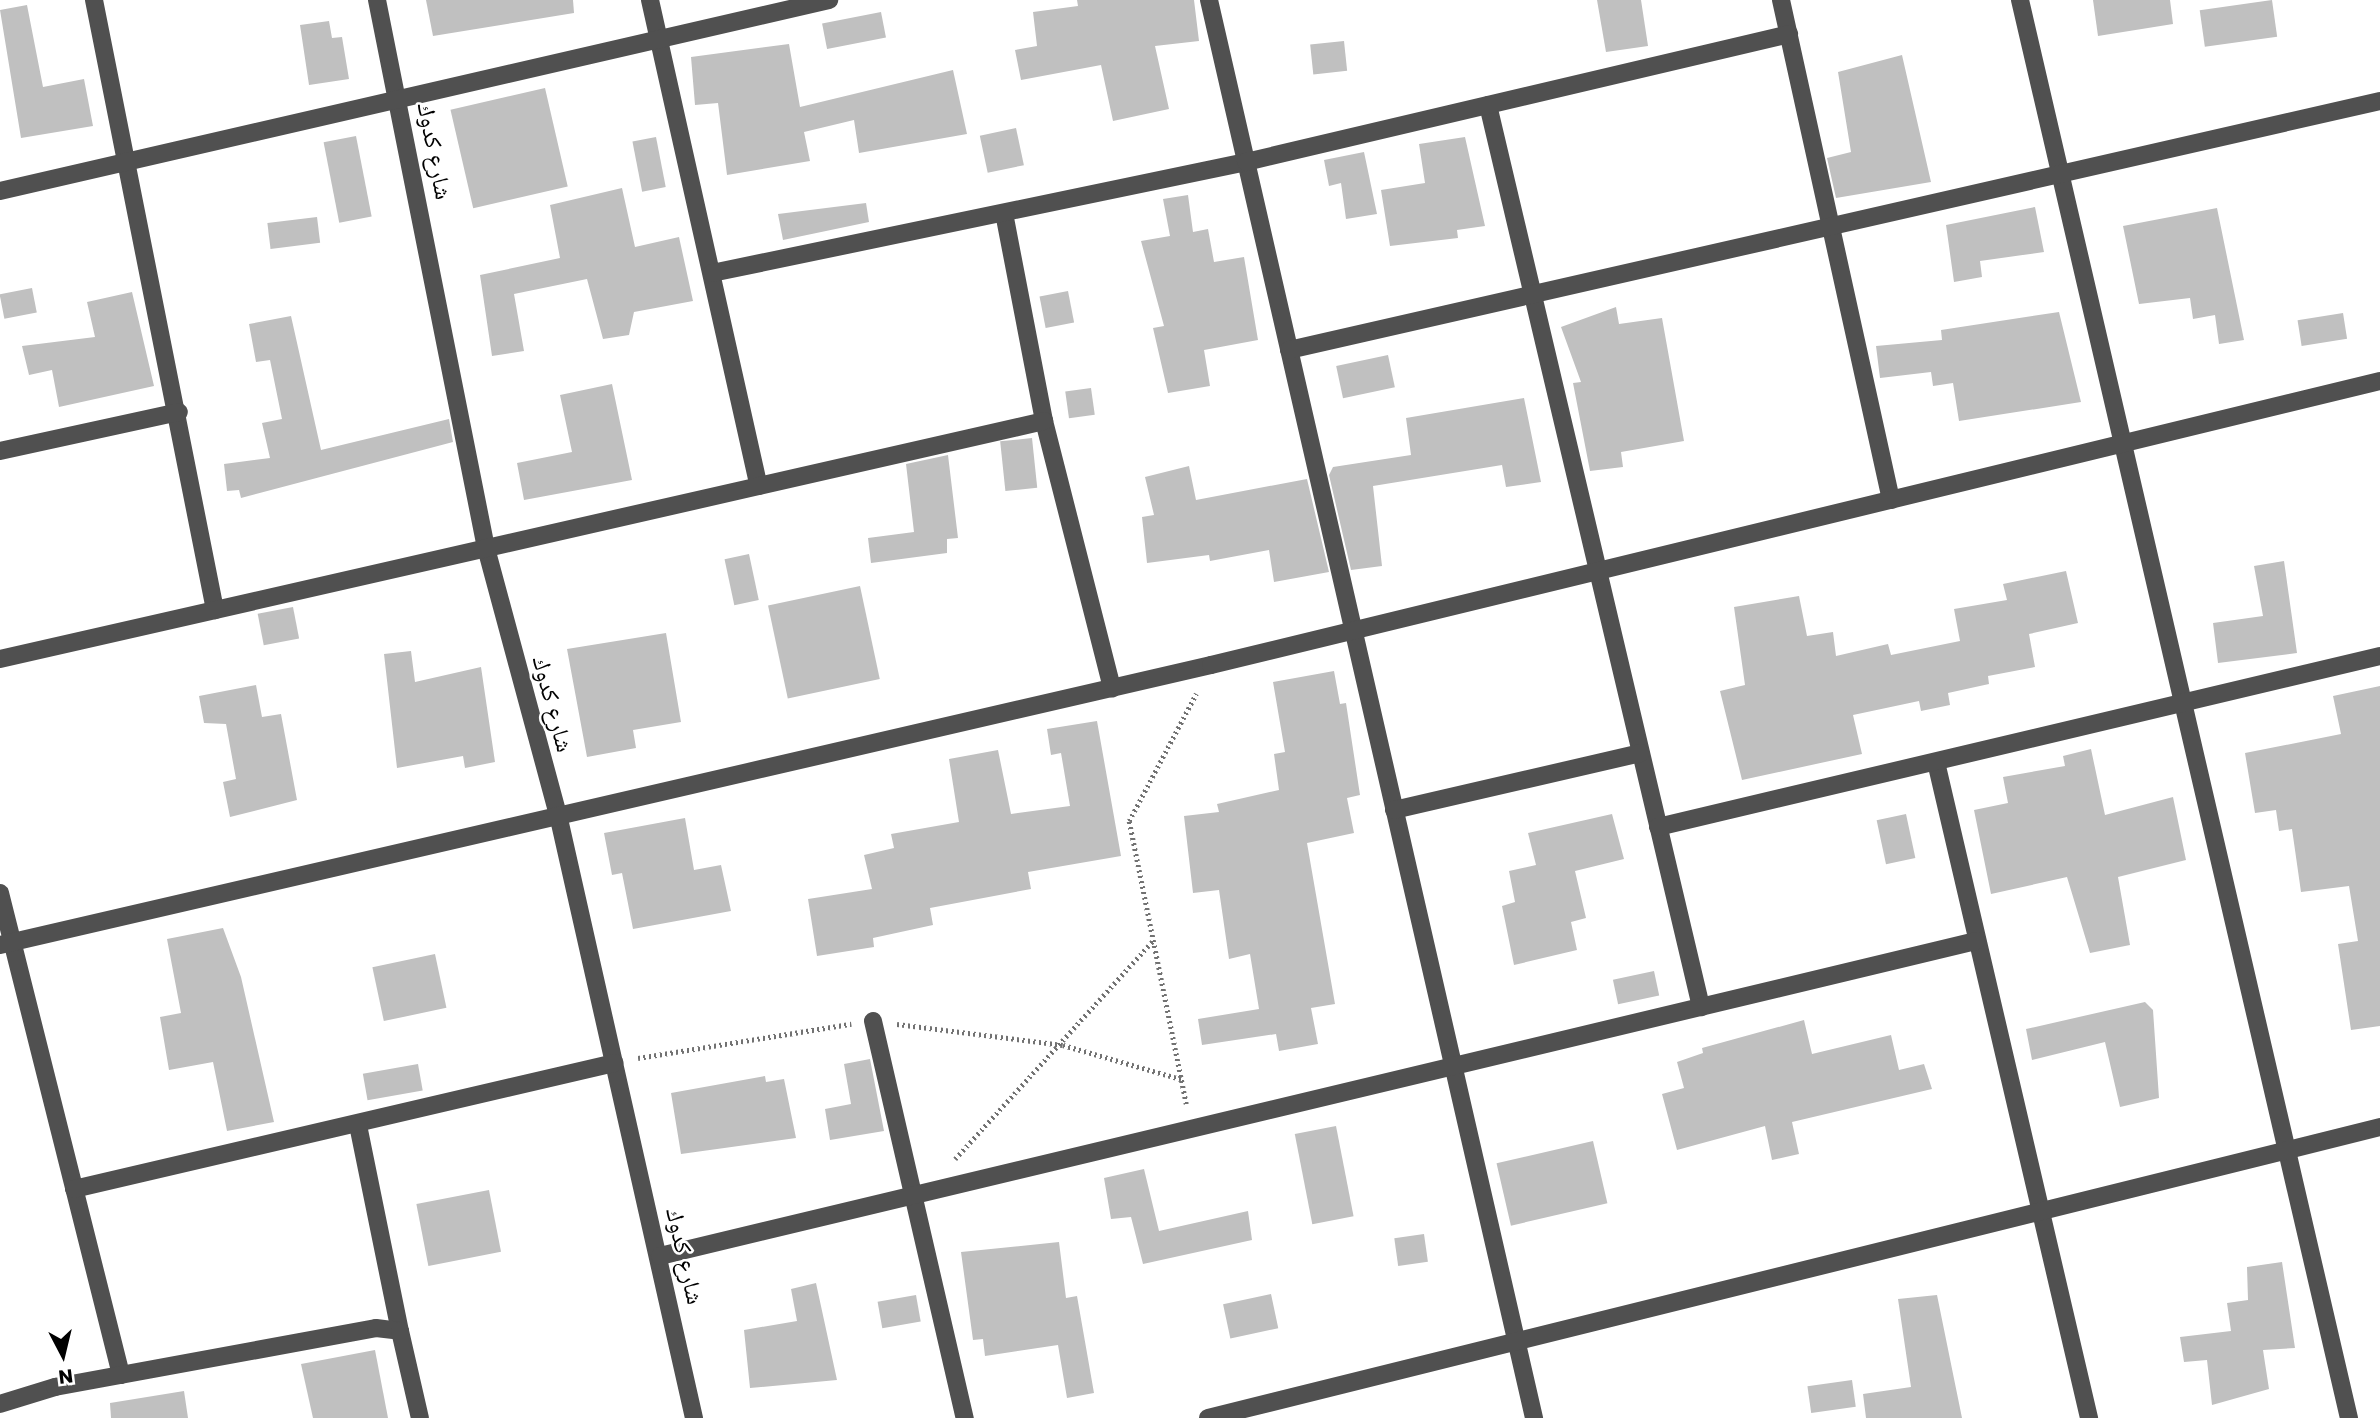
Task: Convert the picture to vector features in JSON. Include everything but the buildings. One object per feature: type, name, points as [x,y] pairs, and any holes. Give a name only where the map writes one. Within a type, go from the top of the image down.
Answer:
[{"type":"street","points":[[94,0],[123,162],[179,412],[215,610]]},
{"type":"street","name":"شارع كدوك","points":[[377,0],[400,99],[486,548],[559,819],[660,1256],[694,1418]]},
{"type":"street","points":[[650,0],[759,486]]},
{"type":"street","points":[[0,191],[829,0]]},
{"type":"street","points":[[1209,0],[1534,1418]]},
{"type":"street","points":[[1781,0],[1891,499]]},
{"type":"street","points":[[2020,0],[2349,1418]]},
{"type":"street","points":[[712,274],[1246,162],[1789,34]]},
{"type":"street","points":[[1289,350],[1532,292],[2062,178],[2380,101]]},
{"type":"street","points":[[1488,105],[1701,1007]]},
{"type":"street","points":[[1004,213],[1044,421],[1112,688]]},
{"type":"street","points":[[6,943],[559,819],[1211,665],[2380,381]]},
{"type":"street","points":[[0,451],[179,412]]},
{"type":"street","points":[[0,659],[1044,421]]},
{"type":"street","points":[[1658,827],[2185,705],[2380,656]]},
{"type":"street","points":[[1394,810],[1641,753]]},
{"type":"street","points":[[1936,762],[2089,1418]]},
{"type":"street","points":[[0,893],[6,943],[74,1189],[121,1375]]},
{"type":"street","points":[[660,1256],[1976,941]]},
{"type":"street","points":[[873,1021],[919,1194],[965,1418]]},
{"type":"street","points":[[74,1189],[358,1125],[614,1063]]},
{"type":"street","points":[[358,1125],[420,1418]]},
{"type":"street","points":[[1208,1418],[1516,1340],[2042,1214],[2288,1148],[2380,1127]]},
{"type":"street","points":[[0,1404],[121,1375],[376,1328],[400,1331]]},
{"type":"path","points":[[1191,1129],[1129,821],[1211,665]]},
{"type":"path","points":[[919,1194],[1153,941]]}]
